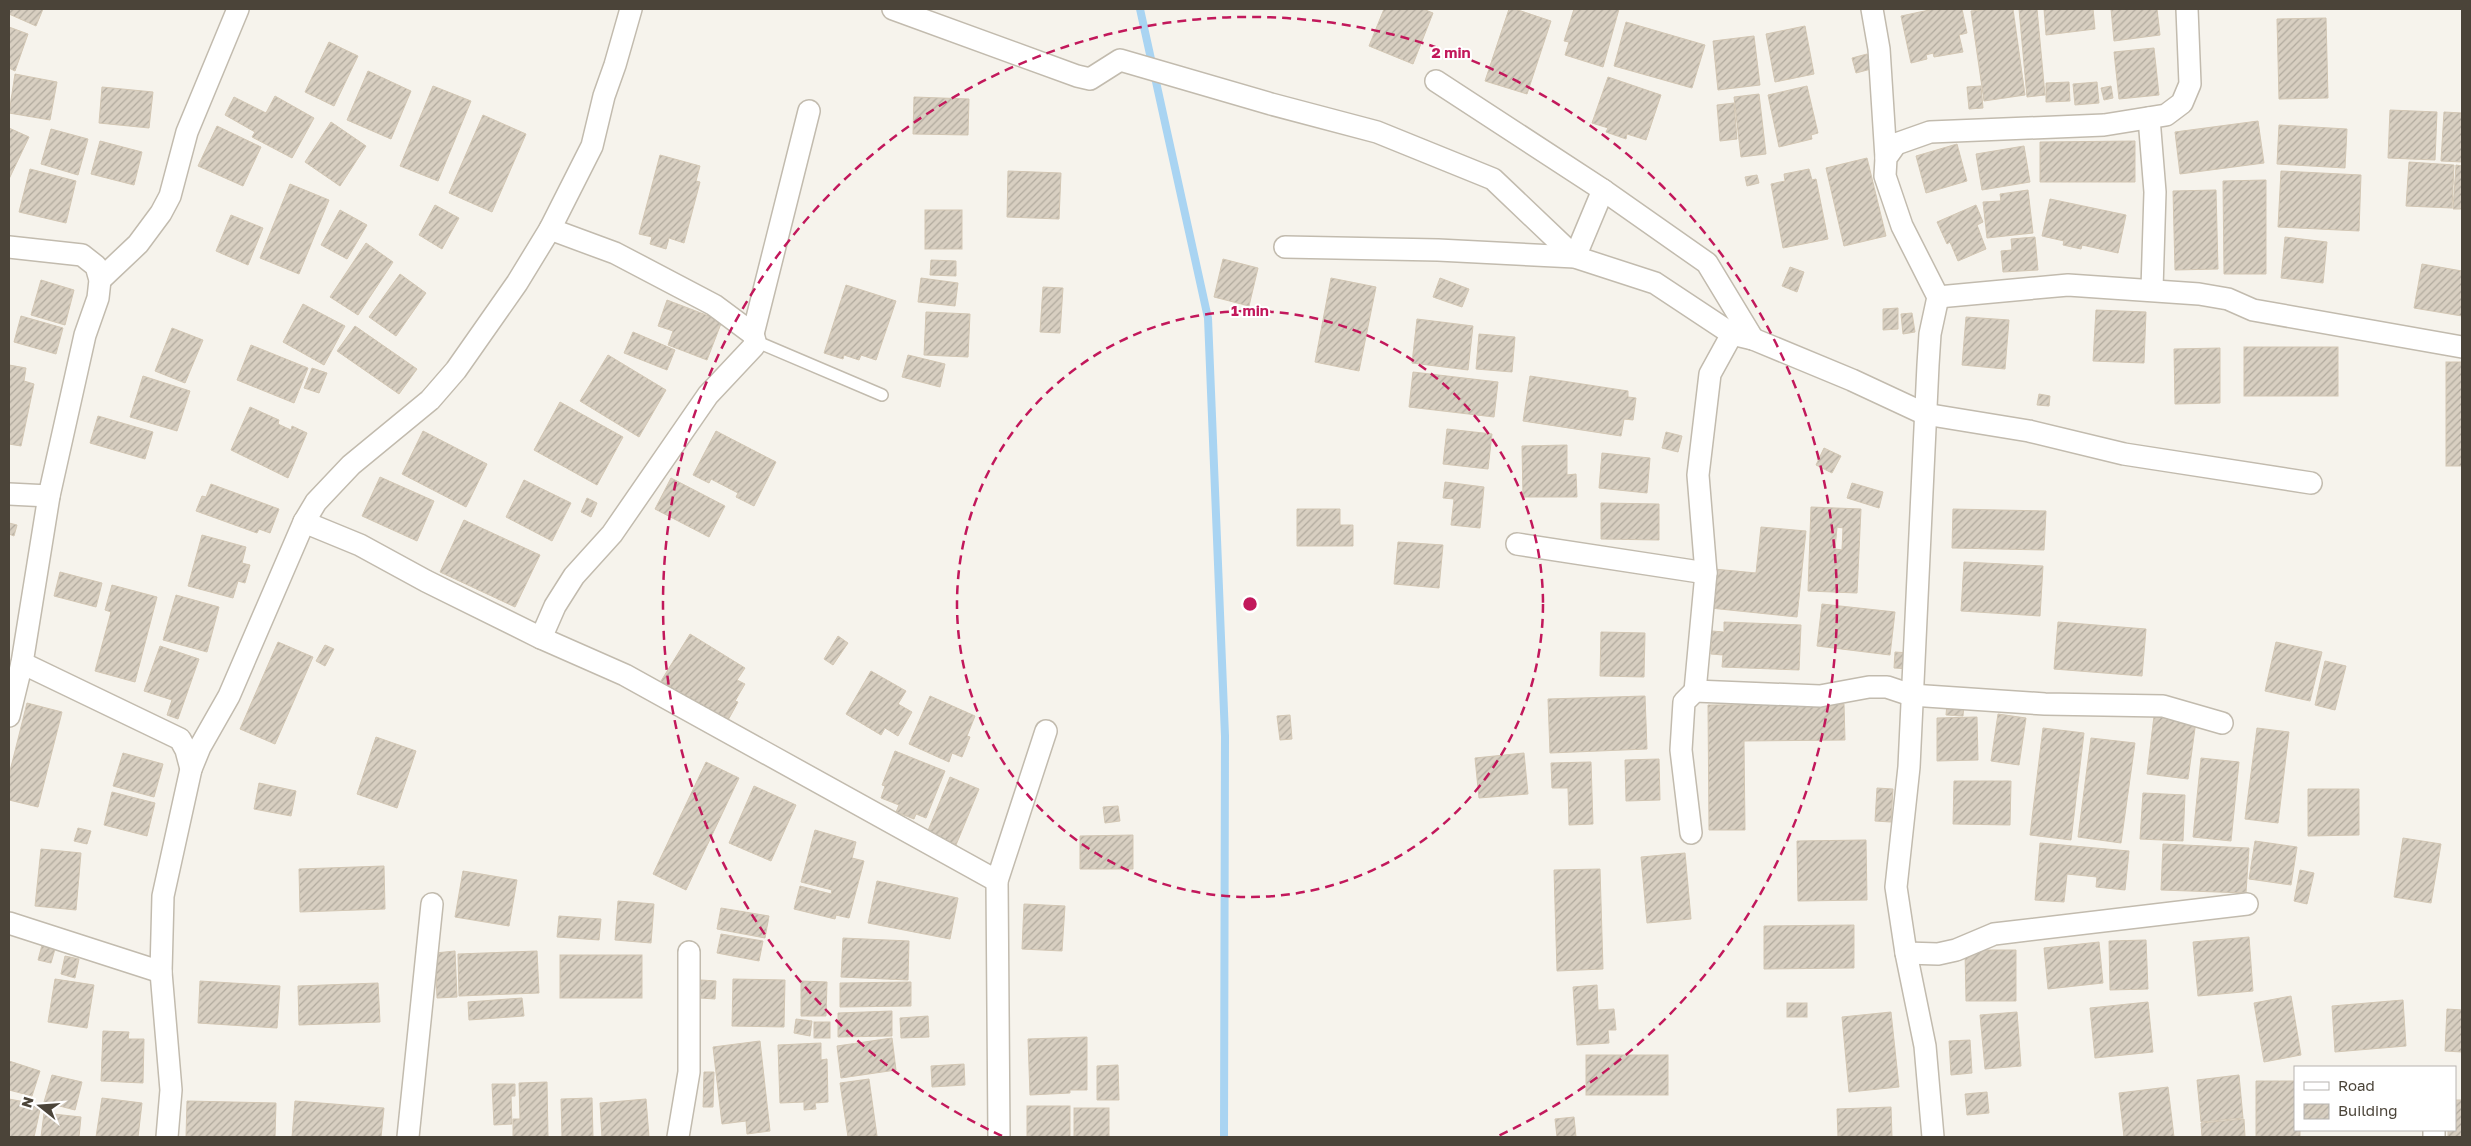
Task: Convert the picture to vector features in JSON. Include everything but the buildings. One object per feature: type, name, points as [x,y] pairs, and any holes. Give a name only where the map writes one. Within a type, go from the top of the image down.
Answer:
[{"type":"street","points":[[100,280],[138,244],[161,213],[170,196],[187,132],[238,9]]},
{"type":"street","points":[[167,1137],[171,1090],[161,972],[163,896],[191,769],[200,747],[229,696],[304,522],[316,502],[351,465],[430,400],[456,370],[517,283],[550,229],[592,146],[604,96],[631,9]]},
{"type":"street","points":[[893,9],[1077,76],[1090,79],[1120,60],[1271,104],[1377,132],[1493,179],[1575,257]]},
{"type":"street","points":[[1872,9],[1879,49],[1886,158],[1885,176],[1902,226],[1938,297],[1930,334],[1909,767],[1896,887],[1906,953],[1925,1046],[1933,1137]]},
{"type":"street","points":[[1886,158],[1896,144],[1930,132],[2104,125],[2166,115],[2182,103],[2190,84],[2187,9]]},
{"type":"street","points":[[1436,80],[1603,190],[1708,263],[1753,340]]},
{"type":"street","points":[[541,638],[555,606],[574,576],[612,534],[708,395],[754,346],[754,337],[809,111]]},
{"type":"street","points":[[2149,118],[2155,192],[2152,289]]},
{"type":"street","points":[[1575,257],[1603,190]]},
{"type":"street","points":[[550,229],[614,254],[706,301],[754,337]]},
{"type":"street","points":[[9,247],[82,255],[96,266],[100,280],[98,298],[85,335],[50,496],[22,663],[9,716]]},
{"type":"street","points":[[1285,247],[1438,250],[1575,257],[1655,283],[1732,334],[1753,340],[1852,380],[1925,414],[2029,431],[2124,454],[2311,484]]},
{"type":"street","points":[[1938,297],[2068,285],[2152,289],[2228,299],[2253,310],[2462,347]]},
{"type":"street","points":[[1690,834],[1681,750],[1684,702],[1695,691],[1706,573],[1698,475],[1710,374],[1732,334]]},
{"type":"street","points":[[9,494],[50,496]]},
{"type":"street","points":[[304,522],[360,545],[426,581],[541,638],[625,675],[997,881]]},
{"type":"street","points":[[1517,544],[1706,573]]},
{"type":"street","points":[[22,663],[180,739],[186,750],[191,769]]},
{"type":"street","points":[[1695,691],[1820,696],[1869,686],[1887,687],[1911,695],[2045,704],[2162,706],[2222,723]]},
{"type":"street","points":[[999,1137],[997,881],[1046,731]]},
{"type":"street","points":[[408,1137],[432,904]]},
{"type":"street","points":[[1906,953],[1938,954],[1956,950],[1994,934],[2247,904]]},
{"type":"street","points":[[9,923],[161,972]]},
{"type":"street","points":[[678,1137],[689,1072],[690,952]]},
{"type":"lane","points":[[754,337],[882,396]]},
{"type":"waterway","points":[[1140,9],[1208,318],[1225,736],[1224,1137]]}]
